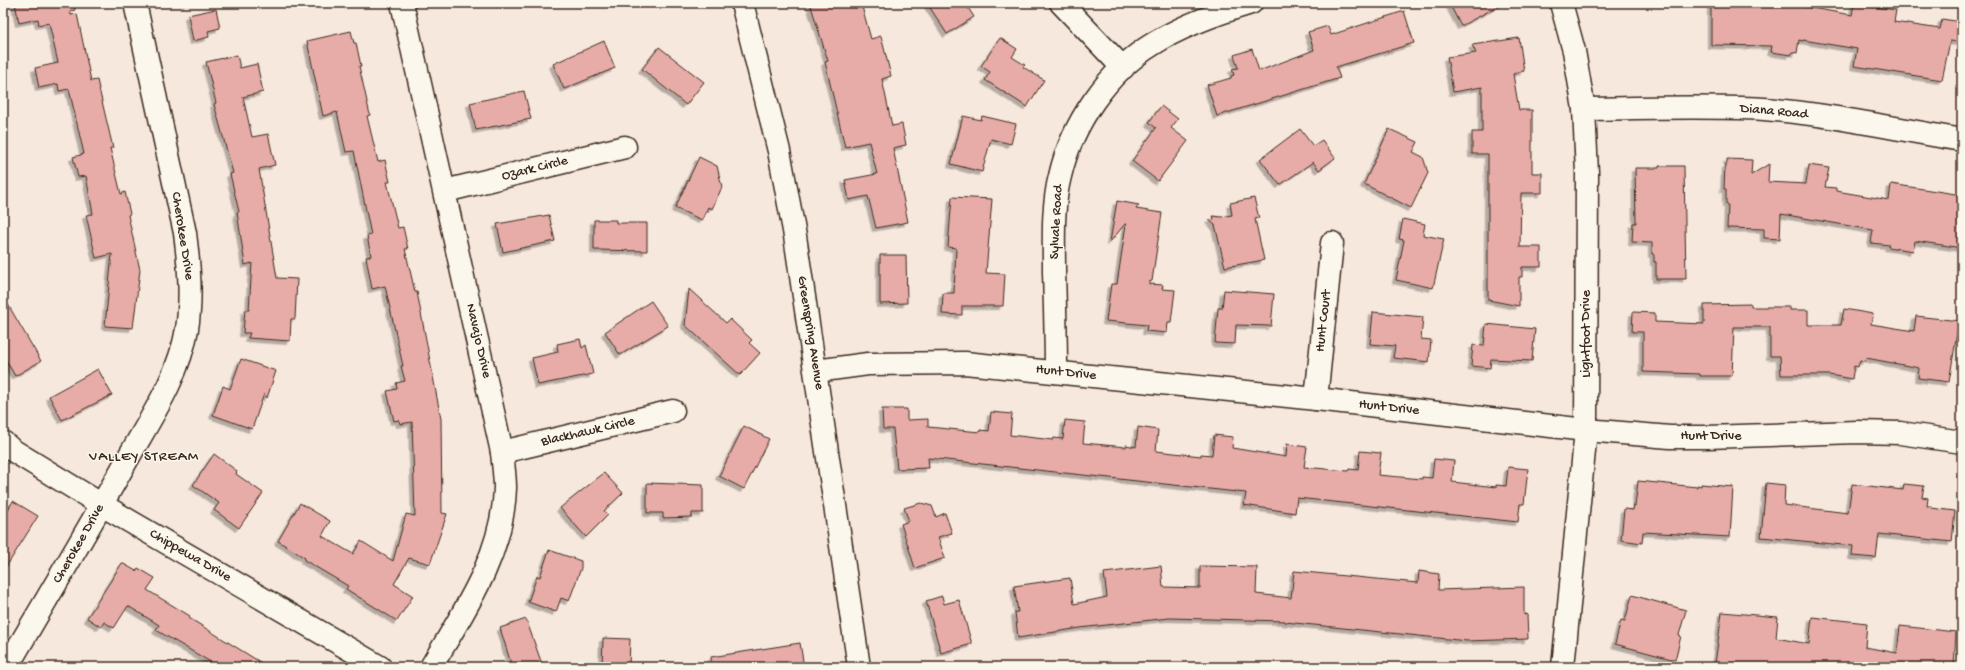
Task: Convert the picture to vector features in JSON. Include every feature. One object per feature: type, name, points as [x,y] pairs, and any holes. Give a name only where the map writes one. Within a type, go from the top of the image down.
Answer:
[{"type":"street","name":"Cherokee Drive","points":[[7,667],[102,505],[166,391],[179,361],[187,330],[190,300],[190,270],[185,233],[135,3]]},
{"type":"street","name":"Navajo Drive","points":[[402,3],[502,452],[505,488],[502,516],[493,550],[479,586],[432,667]]},
{"type":"street","name":"Greenspring Avenue","points":[[742,3],[779,150],[796,236],[859,667]]},
{"type":"street","points":[[1061,3],[1123,68]]},
{"type":"street","name":"Sylvale Road","points":[[1056,372],[1055,210],[1060,176],[1080,121],[1098,94],[1123,68],[1153,44],[1187,26],[1251,3]]},
{"type":"street","name":"Lightfoot Drive","points":[[1561,3],[1574,51],[1584,109],[1587,173],[1586,430],[1563,667]]},
{"type":"street","name":"Diana Road","points":[[1584,109],[1708,107],[1765,109],[1826,116],[1962,140]]},
{"type":"street","name":"Ozark Circle","points":[[445,191],[625,147]]},
{"type":"street","name":"Hunt Court","points":[[1316,399],[1332,243]]},
{"type":"street","name":"Hunt Drive","points":[[816,371],[868,364],[913,362],[965,363],[1316,399],[1586,430],[1670,437],[1706,438],[1857,432],[1900,433],[1962,442]]},
{"type":"street","name":"Blackhawk Circle","points":[[502,452],[673,411]]},
{"type":"street","name":"Chippewa Drive","points":[[3,442],[12,450],[102,505],[380,667]]},
{"type":"building","points":[[15,3],[74,3],[75,10],[70,11],[71,15],[77,14],[91,81],[97,80],[113,148],[110,148],[121,194],[125,192],[130,214],[128,215],[140,270],[133,328],[105,326],[112,254],[96,258],[86,215],[93,214],[86,176],[78,177],[73,157],[84,154],[69,89],[59,91],[58,84],[39,88],[35,68],[58,63],[49,23],[39,25],[38,19],[19,23]]},
{"type":"building","points":[[810,3],[861,3],[871,39],[881,36],[891,76],[882,79],[892,126],[902,124],[906,145],[893,148],[908,222],[876,228],[868,196],[849,200],[845,180],[877,174],[869,142],[845,147],[825,62],[828,61]]},
{"type":"building","points":[[927,3],[965,3],[974,17],[947,34]]},
{"type":"building","points":[[1449,3],[1504,3],[1461,26]]},
{"type":"building","points":[[1711,3],[1783,3],[1852,15],[1854,4],[1896,10],[1894,22],[1940,29],[1942,19],[1962,22],[1962,28],[1960,42],[1950,41],[1942,80],[1854,66],[1857,49],[1803,40],[1799,40],[1797,53],[1792,52],[1791,55],[1771,52],[1772,46],[1711,45]]},
{"type":"building","points":[[216,9],[220,28],[208,31],[209,37],[193,41],[188,15]]},
{"type":"building","points":[[1404,11],[1414,43],[1336,67],[1340,78],[1217,116],[1207,85],[1231,78],[1231,76],[1234,75],[1232,69],[1238,68],[1234,55],[1252,49],[1259,71],[1314,50],[1308,32],[1328,26],[1331,35]]},
{"type":"building","points":[[351,31],[354,43],[356,43],[361,66],[359,66],[370,115],[367,116],[378,162],[385,160],[390,182],[387,182],[398,228],[403,227],[408,249],[405,249],[415,292],[417,292],[441,419],[442,513],[447,514],[430,564],[409,558],[394,584],[413,596],[397,621],[346,589],[348,586],[304,560],[305,558],[278,541],[300,503],[330,521],[322,536],[353,554],[361,541],[393,561],[406,514],[415,516],[412,422],[400,424],[399,420],[394,421],[387,391],[397,389],[396,383],[405,381],[385,286],[372,289],[366,257],[371,256],[367,236],[371,235],[354,151],[346,152],[337,112],[323,116],[307,41]]},
{"type":"building","points":[[1000,38],[1017,49],[1012,57],[1025,65],[1023,67],[1044,80],[1027,107],[985,80],[990,72],[981,66]]},
{"type":"building","points":[[1519,38],[1524,71],[1513,74],[1519,110],[1532,110],[1532,173],[1542,173],[1542,193],[1521,193],[1520,247],[1541,247],[1541,267],[1522,267],[1522,277],[1519,277],[1519,306],[1488,300],[1488,154],[1472,154],[1472,132],[1482,132],[1482,87],[1453,92],[1447,57],[1476,53],[1472,45]]},
{"type":"building","points":[[604,41],[615,68],[564,89],[553,64]]},
{"type":"building","points":[[659,47],[704,82],[686,105],[642,69]]},
{"type":"building","points":[[237,55],[240,68],[257,64],[263,92],[243,97],[252,137],[268,134],[275,165],[259,169],[277,278],[297,279],[295,319],[291,319],[290,341],[248,338],[250,333],[243,333],[245,310],[249,310],[252,263],[245,265],[237,212],[239,212],[230,174],[233,173],[214,104],[216,103],[206,62]]},
{"type":"building","points":[[524,91],[531,119],[476,130],[470,103]]},
{"type":"building","points":[[1161,106],[1178,119],[1171,128],[1188,141],[1158,181],[1132,161],[1156,128],[1149,122]]},
{"type":"building","points":[[963,116],[981,120],[982,116],[1016,124],[1011,144],[991,139],[982,172],[951,164]]},
{"type":"building","points":[[1300,129],[1313,146],[1322,140],[1335,158],[1319,170],[1313,162],[1280,185],[1260,159]]},
{"type":"building","points":[[1389,129],[1418,142],[1413,152],[1423,157],[1428,173],[1411,208],[1364,184]]},
{"type":"building","points":[[699,157],[717,166],[722,187],[712,209],[708,207],[702,220],[675,208]]},
{"type":"building","points":[[1727,159],[1752,160],[1751,175],[1769,164],[1768,182],[1806,184],[1809,165],[1829,168],[1825,187],[1836,188],[1836,191],[1889,200],[1891,184],[1962,195],[1962,248],[1915,241],[1913,251],[1888,247],[1889,245],[1871,243],[1873,230],[1781,214],[1780,239],[1764,238],[1764,229],[1727,228],[1728,204],[1726,204],[1726,189],[1724,189],[1725,165],[1727,164]]},
{"type":"building","points":[[1659,166],[1684,166],[1686,279],[1656,279],[1656,262],[1654,262],[1654,254],[1652,254],[1652,243],[1632,242],[1633,223],[1636,223],[1635,168],[1659,168]]},
{"type":"building","points":[[952,197],[992,199],[986,273],[1005,274],[1003,306],[962,306],[962,315],[942,314],[943,293],[954,293],[956,248],[948,247]]},
{"type":"building","points":[[1254,198],[1259,218],[1255,219],[1264,260],[1225,267],[1215,225],[1209,220],[1214,219],[1213,216],[1221,217],[1232,215],[1230,203]]},
{"type":"building","points":[[1117,201],[1139,205],[1136,209],[1162,213],[1152,281],[1149,282],[1149,284],[1163,285],[1162,289],[1175,290],[1171,322],[1168,322],[1167,333],[1146,331],[1147,325],[1106,321],[1111,284],[1117,284],[1126,224],[1110,242]]},
{"type":"building","points":[[549,215],[555,241],[503,252],[497,224]]},
{"type":"building","points":[[1403,219],[1425,224],[1423,235],[1444,239],[1433,288],[1396,280],[1404,240],[1399,239]]},
{"type":"building","points":[[594,220],[616,220],[616,223],[647,223],[647,251],[594,250]]},
{"type":"building","points":[[880,255],[906,255],[907,303],[880,304]]},
{"type":"building","points":[[689,289],[726,323],[730,319],[752,340],[749,343],[760,353],[740,375],[685,325]]},
{"type":"building","points":[[1224,290],[1274,294],[1271,326],[1236,325],[1235,344],[1215,343],[1218,308],[1222,308]]},
{"type":"building","points":[[3,296],[41,361],[15,376],[3,355]]},
{"type":"building","points":[[651,301],[668,326],[620,355],[605,332]]},
{"type":"building","points":[[1751,304],[1751,307],[1790,307],[1790,310],[1808,310],[1808,325],[1841,325],[1844,309],[1873,314],[1871,324],[1914,331],[1916,316],[1959,321],[1949,382],[1918,378],[1919,368],[1866,358],[1865,361],[1860,360],[1858,367],[1854,366],[1852,379],[1829,375],[1781,375],[1780,356],[1770,356],[1770,327],[1734,327],[1732,376],[1700,376],[1700,374],[1643,372],[1643,332],[1632,332],[1633,312],[1655,313],[1655,322],[1704,324],[1704,305]]},
{"type":"building","points":[[1373,312],[1423,317],[1421,339],[1431,340],[1429,362],[1393,358],[1395,346],[1370,344]]},
{"type":"building","points":[[1486,324],[1535,329],[1532,361],[1491,359],[1490,368],[1471,366],[1473,345],[1484,346]]},
{"type":"building","points":[[580,339],[582,348],[586,345],[593,374],[538,385],[532,358],[558,352],[557,344]]},
{"type":"building","points":[[241,359],[276,371],[267,398],[264,394],[252,429],[213,415],[223,386],[230,389]]},
{"type":"building","points":[[98,369],[112,395],[62,420],[49,396]]},
{"type":"building","points":[[882,409],[907,409],[907,420],[928,419],[928,427],[980,432],[980,430],[989,431],[991,412],[1012,414],[1010,435],[1053,440],[1054,438],[1063,439],[1065,420],[1085,422],[1083,443],[1126,447],[1126,445],[1136,447],[1138,427],[1158,430],[1156,451],[1201,456],[1201,454],[1212,455],[1214,435],[1233,437],[1232,448],[1286,457],[1287,444],[1307,447],[1304,467],[1348,471],[1349,469],[1358,470],[1360,451],[1381,453],[1378,475],[1422,479],[1422,477],[1432,478],[1434,459],[1454,461],[1452,482],[1496,487],[1496,485],[1506,486],[1508,467],[1528,469],[1524,504],[1520,504],[1518,522],[1297,498],[1295,513],[1244,505],[1246,493],[928,458],[929,468],[897,469],[893,429],[883,429]]},
{"type":"building","points":[[744,426],[769,439],[744,489],[719,476]]},
{"type":"building","points":[[214,454],[237,471],[236,474],[263,493],[239,528],[214,510],[219,503],[193,485]]},
{"type":"building","points":[[604,473],[623,493],[604,511],[608,515],[586,537],[560,508]]},
{"type":"building","points":[[1638,481],[1697,487],[1697,485],[1701,486],[1701,484],[1733,487],[1730,537],[1643,532],[1642,543],[1621,540],[1624,509],[1633,510],[1634,505],[1635,506]]},
{"type":"building","points":[[647,483],[703,485],[703,513],[692,513],[692,517],[663,518],[663,513],[647,513]]},
{"type":"building","points":[[1766,483],[1785,485],[1784,505],[1848,513],[1852,484],[1903,490],[1904,484],[1924,486],[1922,497],[1928,498],[1927,506],[1932,506],[1931,508],[1955,511],[1952,542],[1879,534],[1876,558],[1852,556],[1853,546],[1761,537]]},
{"type":"building","points":[[13,501],[38,516],[3,572],[3,518]]},
{"type":"building","points":[[921,503],[932,506],[936,517],[945,513],[952,533],[938,537],[945,558],[915,568],[901,524],[909,521],[904,508]]},
{"type":"building","points":[[549,550],[581,561],[581,568],[569,601],[561,598],[556,612],[528,602],[537,576],[540,577]]},
{"type":"building","points":[[122,563],[136,571],[138,568],[155,578],[147,590],[268,667],[219,667],[156,630],[159,625],[128,606],[114,628],[104,622],[101,627],[87,618]]},
{"type":"building","points":[[1161,566],[1163,587],[1200,588],[1200,566],[1257,567],[1256,594],[1291,598],[1294,571],[1418,583],[1419,571],[1439,574],[1438,590],[1524,587],[1524,615],[1527,614],[1528,639],[1467,641],[1285,621],[1169,618],[1080,628],[1018,638],[1015,612],[1018,612],[1014,586],[1070,578],[1074,604],[1107,597],[1104,573]]},
{"type":"building","points":[[1632,595],[1686,610],[1679,635],[1681,636],[1675,660],[1615,644],[1621,620],[1625,621]]},
{"type":"building","points":[[942,596],[944,604],[959,600],[972,644],[941,653],[926,601]]},
{"type":"building","points":[[1722,612],[1778,617],[1776,638],[1809,644],[1812,617],[1867,623],[1865,647],[1897,653],[1900,626],[1956,632],[1954,667],[1757,667],[1715,664]]},
{"type":"building","points":[[526,619],[543,667],[512,667],[500,628]]},
{"type":"building","points":[[603,638],[630,639],[629,667],[602,667]]},
{"type":"building","points":[[800,643],[804,667],[712,667],[711,657]]},
{"type":"district","name":"VALLEY STREAM","points":[[144,457]]}]
